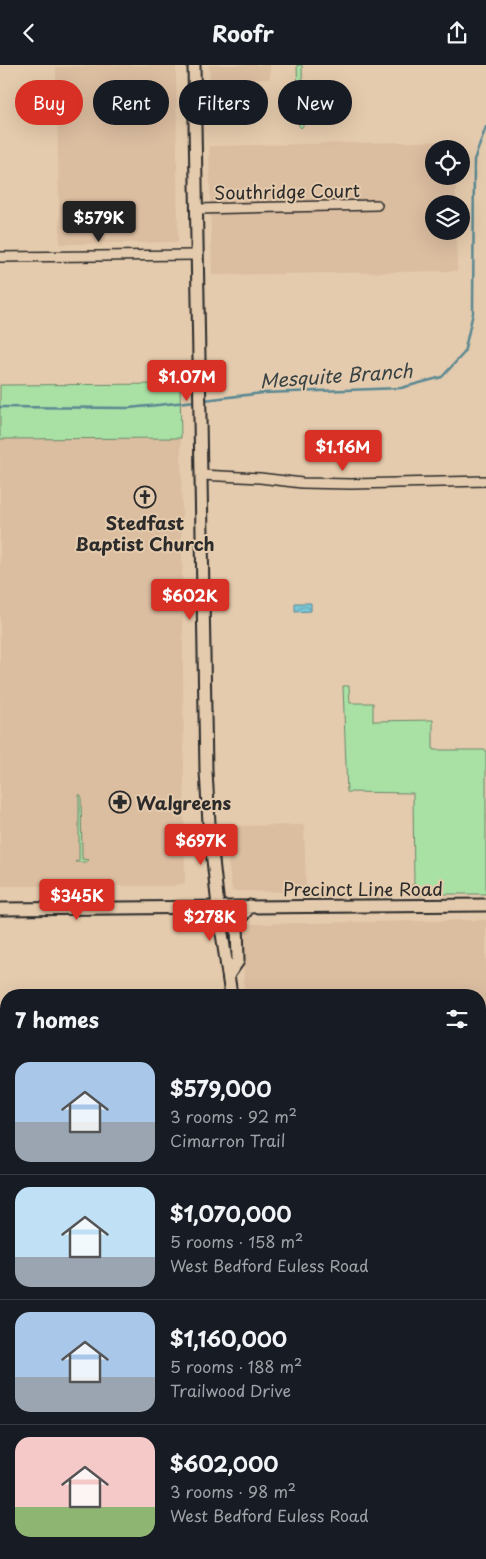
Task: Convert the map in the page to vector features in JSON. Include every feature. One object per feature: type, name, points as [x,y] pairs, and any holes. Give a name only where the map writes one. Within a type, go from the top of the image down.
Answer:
[{"type":"main road","points":[[194,65],[206,771],[209,823],[218,906],[230,989]]},
{"type":"main road","name":"Precinct Line Road","points":[[0,909],[486,905]]},
{"type":"main road","points":[[229,975],[238,961],[238,923],[250,906]]},
{"type":"street","name":"Southridge Court","points":[[197,209],[377,205]]},
{"type":"street","points":[[0,257],[197,255]]},
{"type":"street","points":[[201,475],[260,478],[302,483],[360,484],[486,481]]},
{"type":"shaded area","points":[[176,65],[178,242],[60,244],[57,125],[83,125],[83,80],[56,80],[56,67]]},
{"type":"shaded area","points":[[209,65],[270,65],[270,79],[210,80]]},
{"type":"shaded area","points":[[425,142],[425,185],[455,185],[456,195],[425,195],[425,240],[456,240],[457,271],[212,275],[209,146]]},
{"type":"shaded area","points":[[181,438],[185,883],[172,886],[0,886],[0,439]]},
{"type":"shaded area","points":[[304,825],[306,892],[232,891],[224,826]]},
{"type":"shaded area","points":[[486,920],[486,989],[244,989],[243,934],[249,924]]},
{"type":"green space","points":[[297,65],[302,65],[302,80],[297,80]]},
{"type":"green space","points":[[180,384],[181,438],[0,439],[0,385]]},
{"type":"green space","points":[[343,686],[349,686],[350,703],[373,703],[373,721],[433,720],[433,750],[486,750],[486,894],[424,894],[419,896],[410,893],[411,885],[414,885],[413,793],[347,792]]},
{"type":"green space","points":[[79,795],[81,795],[82,859],[89,860],[86,862],[75,862],[79,860]]},
{"type":"water","points":[[295,603],[311,603],[311,611],[295,612]]},
{"type":"waterway","name":"Mesquite Branch","points":[[204,400],[263,393],[401,388],[442,377],[464,353],[473,313],[474,160],[486,127]]},
{"type":"waterway","name":"Mesquite Branch","points":[[0,407],[129,408],[196,401]]},
{"type":"place","name":"Stedfast Baptist Church","points":[[145,497]]},
{"type":"place","name":"Walgreens","points":[[120,802]]}]
